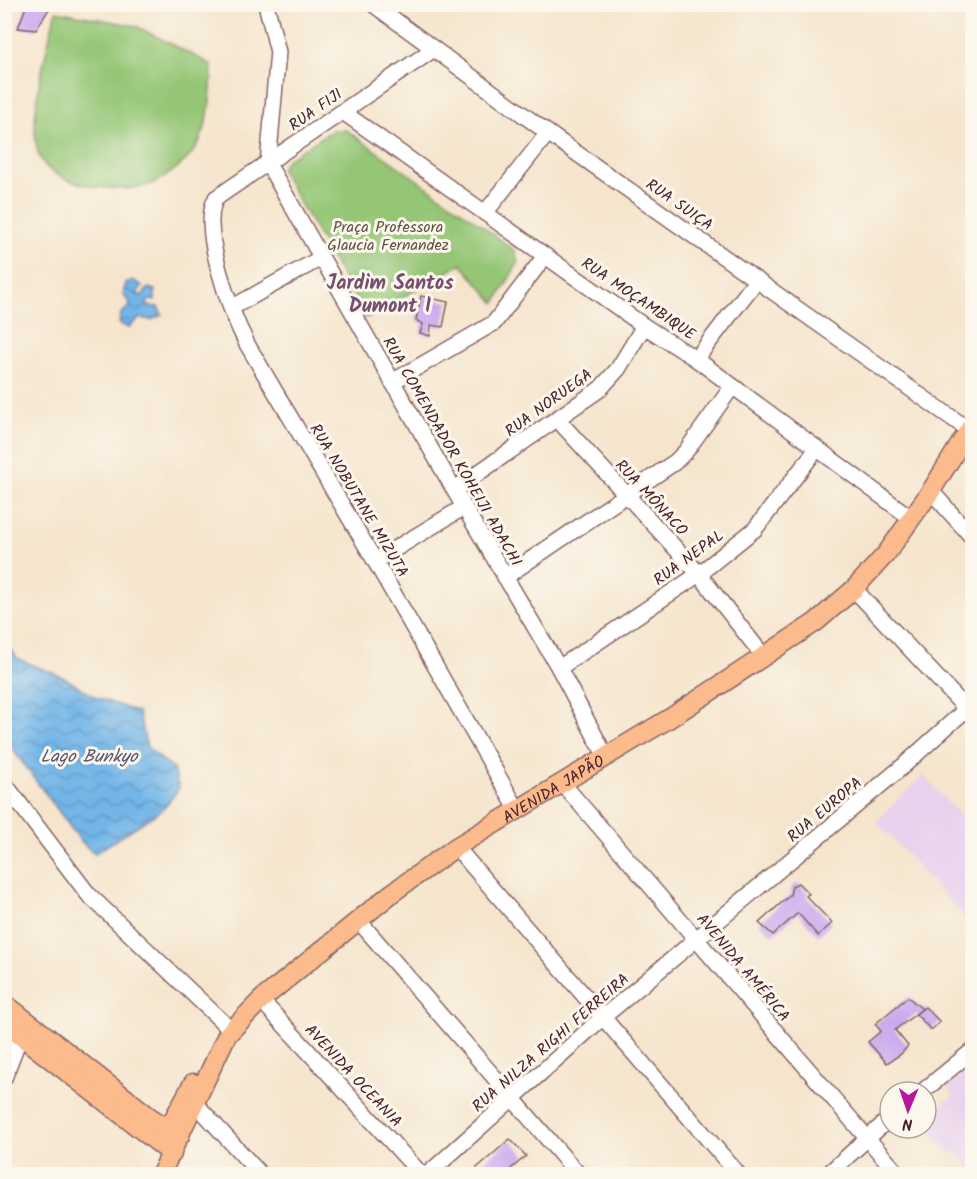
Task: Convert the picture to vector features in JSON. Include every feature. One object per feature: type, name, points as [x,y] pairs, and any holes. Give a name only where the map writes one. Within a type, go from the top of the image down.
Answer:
[{"type":"main road","name":"AVENIDA JAPÃO","points":[[166,1149],[195,1103],[229,1033],[261,1000],[358,920],[456,847],[606,757],[816,622],[854,589],[886,554],[931,491],[971,428]]},
{"type":"main road","points":[[4,1004],[148,1125],[166,1149]]},
{"type":"main road","points":[[4,1023],[148,1125],[166,1149]]},
{"type":"main road","points":[[166,1149],[205,1061],[229,1033]]},
{"type":"street","points":[[266,4],[278,52],[268,164]]},
{"type":"street","name":"RUA SUIÇA","points":[[373,4],[548,133],[756,281],[971,428]]},
{"type":"street","name":"RUA FIJI","points":[[216,198],[434,49]]},
{"type":"street","name":"RUA MOÇAMBIQUE","points":[[343,112],[644,326],[696,359],[816,450],[911,518]]},
{"type":"street","points":[[485,213],[548,133]]},
{"type":"street","name":"RUA COMENDADOR KOHEIJI ADACHI","points":[[268,164],[464,507],[560,668],[606,757]]},
{"type":"street","name":"RUA NOBUTANE MIZUTA","points":[[216,198],[211,210],[211,229],[231,308],[239,328],[517,809]]},
{"type":"street","points":[[392,382],[494,323],[545,256]]},
{"type":"street","points":[[231,308],[321,258]]},
{"type":"street","points":[[696,359],[756,281]]},
{"type":"street","name":"RUA NORUEGA","points":[[455,489],[609,380],[644,326]]},
{"type":"street","points":[[505,577],[626,497],[686,451],[732,387]]},
{"type":"street","name":"RUA MÔNACO","points":[[557,419],[626,497],[699,574],[764,657]]},
{"type":"street","name":"RUA NEPAL","points":[[560,668],[699,574],[760,524],[816,450]]},
{"type":"street","points":[[931,491],[972,537]]},
{"type":"street","points":[[375,561],[464,507]]},
{"type":"street","points":[[854,589],[970,710]]},
{"type":"street","name":"RUA EUROPA","points":[[697,940],[970,710]]},
{"type":"street","points":[[4,783],[88,894],[229,1033]]},
{"type":"street","name":"AVENIDA AMÉRICA","points":[[562,783],[898,1174]]},
{"type":"street","points":[[456,847],[738,1174]]},
{"type":"street","points":[[358,920],[578,1174]]},
{"type":"street","name":"RUA NILZA RIGHI FERREIRA","points":[[428,1174],[602,1018],[697,940]]},
{"type":"street","name":"AVENIDA OCEANIA","points":[[261,1000],[421,1174]]},
{"type":"street","points":[[4,1078],[20,1036]]},
{"type":"street","points":[[937,1080],[972,1051]]},
{"type":"street","points":[[195,1103],[260,1174]]},
{"type":"street","points":[[828,1174],[878,1128]]},
{"type":"shaded area","points":[[923,775],[972,828],[972,926],[876,821]]},
{"type":"shaded area","points":[[972,1068],[972,1170],[954,1150],[950,1152],[938,1139],[938,1107],[954,1095],[946,1087]]},
{"type":"green space","points":[[56,11],[136,26],[212,65],[208,115],[201,138],[187,159],[168,175],[145,186],[117,189],[67,179],[53,172],[43,162],[37,149],[35,116],[40,80]]},
{"type":"green space","name":"Praça Professora Glaucia Fernandez","points":[[333,130],[346,130],[515,251],[518,263],[495,303],[461,264],[366,318],[281,170],[286,160]]},
{"type":"water","points":[[133,280],[142,286],[137,293],[141,296],[149,288],[155,290],[155,300],[149,300],[146,306],[158,307],[162,315],[151,320],[140,318],[128,328],[119,323],[121,314],[131,305],[123,294],[126,283]]},
{"type":"water","name":"Lago Bunkyo","points":[[5,643],[18,659],[65,678],[95,697],[138,712],[147,747],[173,769],[179,788],[163,809],[94,854],[80,840],[5,739]]},
{"type":"building","points":[[27,4],[52,4],[36,30],[18,28]]},
{"type":"building","points":[[421,296],[448,302],[443,327],[431,325],[430,336],[420,333],[423,324],[416,320]]},
{"type":"building","points":[[798,883],[809,894],[806,896],[832,923],[818,936],[798,913],[773,935],[759,923],[790,895],[792,886]]},
{"type":"building","points":[[908,997],[922,1009],[895,1030],[908,1046],[901,1054],[887,1063],[868,1042],[881,1031],[875,1024]]},
{"type":"building","points":[[925,1007],[940,1022],[931,1030],[916,1014]]},
{"type":"building","points":[[510,1139],[526,1156],[505,1174],[470,1174]]},
{"type":"district","name":"Jardim Santos Dumont I","points":[[390,294]]}]
